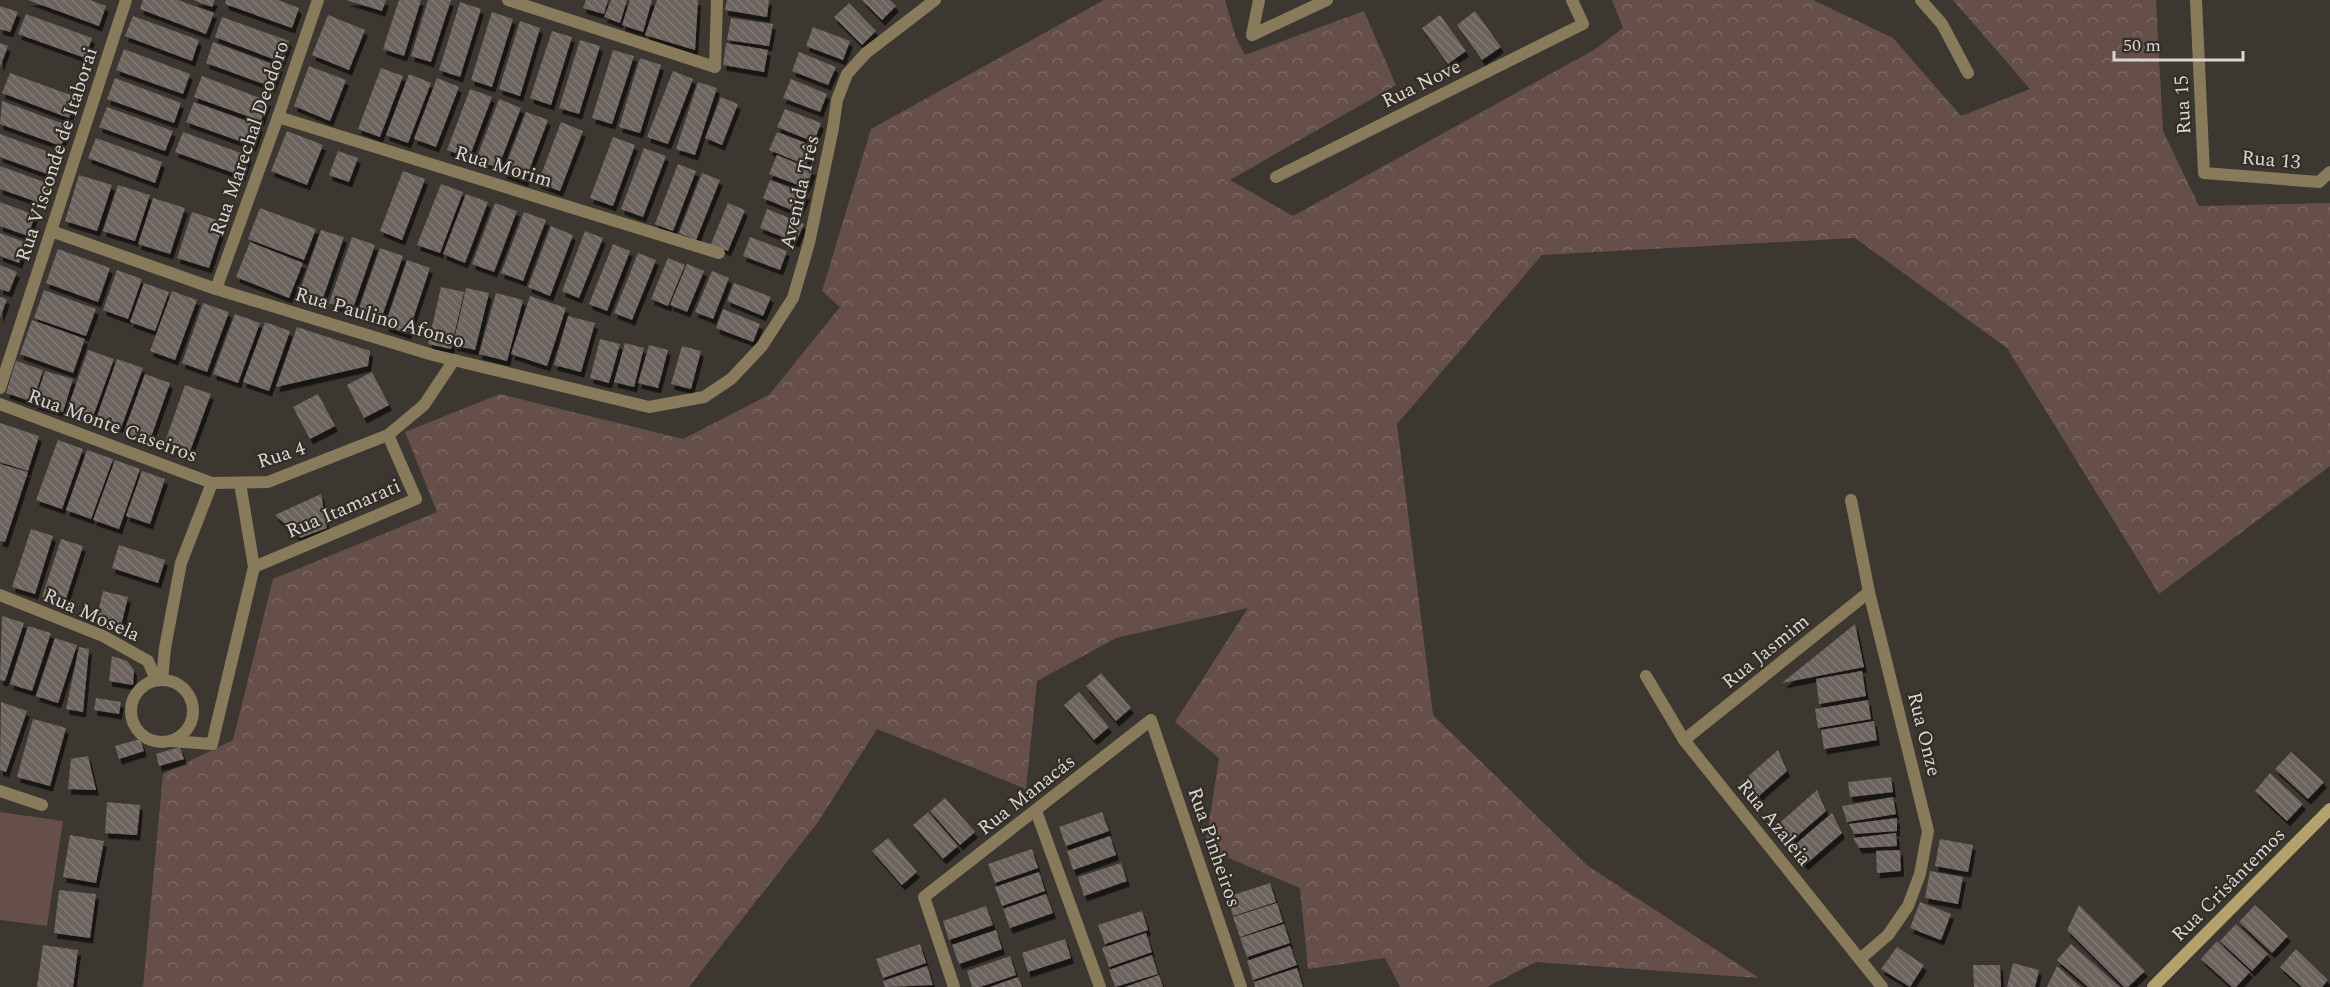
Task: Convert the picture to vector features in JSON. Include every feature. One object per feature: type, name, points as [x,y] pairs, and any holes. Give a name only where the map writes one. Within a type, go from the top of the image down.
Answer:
[{"type":"street","name":"Rua Visconde de Itaborai","points":[[0,388],[126,0]]},
{"type":"street","name":"Rua Marechal Deodoro","points":[[216,289],[318,0]]},
{"type":"street","points":[[510,0],[715,67],[717,0]]},
{"type":"street","name":"Avenida Três","points":[[704,397],[731,379],[762,346],[793,298],[809,243],[837,100],[847,74],[866,53],[935,0]]},
{"type":"street","points":[[1258,0],[1252,35],[1327,0]]},
{"type":"street","name":"Rua Nove","points":[[1276,177],[1583,24],[1572,0]]},
{"type":"street","points":[[1921,0],[1942,24],[1968,73]]},
{"type":"street","name":"Rua 15","points":[[2196,0],[2205,173]]},
{"type":"street","name":"Rua Morim","points":[[278,117],[718,253]]},
{"type":"street","name":"Rua 13","points":[[2205,173],[2319,182],[2330,172]]},
{"type":"street","name":"Rua Paulino Afonso","points":[[51,231],[216,289],[454,360],[649,407],[704,397]]},
{"type":"street","name":"Rua 4","points":[[212,483],[268,482],[388,435],[424,405],[454,360]]},
{"type":"street","name":"Rua Monte Caseiros","points":[[0,404],[212,483]]},
{"type":"street","name":"Rua Itamarati","points":[[254,567],[416,499],[388,435]]},
{"type":"street","points":[[159,680],[181,563],[212,483]]},
{"type":"street","points":[[171,741],[181,737],[193,719],[194,709],[186,689],[177,683],[159,680],[147,683],[139,690],[131,708],[131,718],[142,736],[151,741],[212,744],[254,567],[240,483]]},
{"type":"street","name":"Rua Onze","points":[[1851,500],[1869,592],[1928,831],[1920,874],[1908,906],[1888,935],[1860,959]]},
{"type":"street","name":"Rua Jasmim","points":[[1684,740],[1869,592]]},
{"type":"street","name":"Rua Mosela","points":[[0,595],[103,636],[148,661],[159,680]]},
{"type":"street","name":"Rua Azaleia","points":[[1646,676],[1684,740],[1882,987]]},
{"type":"street","name":"Rua Manacás","points":[[954,987],[924,897],[1151,720]]},
{"type":"street","name":"Rua Pinheiros","points":[[1151,720],[1241,987]]},
{"type":"street","points":[[0,791],[42,806]]},
{"type":"street","name":"Rua Crisântemos","points":[[2153,987],[2330,809]]},
{"type":"street","points":[[1036,811],[1100,987]]},
{"type":"green space","points":[[1104,0],[1225,0],[1236,38],[1245,55],[1364,11],[1396,85],[1230,180],[1293,216],[1594,50],[1623,28],[1612,0],[1813,0],[1893,38],[1961,116],[2030,89],[1953,0],[2156,0],[2163,131],[2199,206],[2330,203],[2330,466],[2159,594],[2007,348],[1855,238],[1542,255],[1397,424],[1433,715],[1588,866],[1759,978],[1536,962],[1487,987],[1400,987],[1385,958],[1308,969],[1300,888],[1205,848],[1219,758],[1175,722],[1248,608],[1116,638],[1037,681],[1026,789],[877,729],[818,822],[689,987],[141,987],[143,986],[163,774],[233,740],[273,579],[437,512],[405,432],[500,394],[683,439],[769,395],[840,307],[822,291],[871,129]]},
{"type":"green space","points":[[0,812],[63,821],[47,926],[0,920]]},
{"type":"building","points":[[28,0],[90,0],[106,6],[99,26]]},
{"type":"building","points":[[143,0],[178,0],[214,13],[206,34],[140,9]]},
{"type":"building","points":[[193,0],[215,0],[212,7]]},
{"type":"building","points":[[226,0],[278,0],[299,8],[292,28],[225,4]]},
{"type":"building","points":[[346,0],[386,0],[382,11]]},
{"type":"building","points":[[399,0],[421,0],[404,56],[383,49]]},
{"type":"building","points":[[428,0],[451,0],[431,62],[411,56]]},
{"type":"building","points":[[586,0],[608,0],[604,14],[583,8]]},
{"type":"building","points":[[611,0],[627,0],[620,23],[604,17]]},
{"type":"building","points":[[630,0],[652,0],[643,32],[622,25]]},
{"type":"building","points":[[657,0],[698,0],[695,50],[645,35]]},
{"type":"building","points":[[727,0],[769,0],[767,17],[725,10]]},
{"type":"building","points":[[862,0],[890,0],[896,6],[882,20]]},
{"type":"building","points":[[460,2],[481,9],[460,77],[439,70]]},
{"type":"building","points":[[849,3],[876,31],[862,45],[834,17]]},
{"type":"building","points":[[0,6],[18,12],[10,32],[0,29]]},
{"type":"building","points":[[1475,11],[1501,47],[1482,60],[1457,25]]},
{"type":"building","points":[[492,12],[513,19],[492,87],[471,80]]},
{"type":"building","points":[[26,14],[92,38],[85,58],[18,34]]},
{"type":"building","points":[[328,15],[365,30],[349,70],[312,55]]},
{"type":"building","points":[[1440,15],[1466,51],[1448,64],[1422,28]]},
{"type":"building","points":[[133,16],[199,40],[192,61],[125,36]]},
{"type":"building","points":[[222,17],[289,41],[281,62],[215,37]]},
{"type":"building","points":[[731,18],[773,24],[769,46],[727,40]]},
{"type":"building","points":[[520,21],[540,28],[520,96],[499,89]]},
{"type":"building","points":[[813,27],[850,41],[843,60],[806,46]]},
{"type":"building","points":[[552,31],[572,37],[551,105],[530,98]]},
{"type":"building","points":[[580,40],[600,46],[579,114],[559,108]]},
{"type":"building","points":[[213,42],[280,67],[272,87],[206,63]]},
{"type":"building","points":[[0,43],[8,46],[0,67]]},
{"type":"building","points":[[726,43],[768,50],[764,72],[723,65]]},
{"type":"building","points":[[124,49],[190,74],[183,94],[116,70]]},
{"type":"building","points":[[613,50],[634,56],[612,124],[592,118]]},
{"type":"building","points":[[799,52],[836,67],[828,85],[792,71]]},
{"type":"building","points":[[640,58],[661,65],[640,133],[619,127]]},
{"type":"building","points":[[309,66],[346,80],[330,121],[294,106]]},
{"type":"building","points":[[381,68],[403,76],[380,137],[358,129]]},
{"type":"building","points":[[673,71],[693,79],[668,144],[647,137]]},
{"type":"building","points":[[10,73],[76,97],[69,118],[2,93]]},
{"type":"building","points":[[409,74],[431,83],[408,143],[386,135]]},
{"type":"building","points":[[202,76],[268,101],[261,121],[194,97]]},
{"type":"building","points":[[115,78],[181,103],[174,123],[107,99]]},
{"type":"building","points":[[437,78],[459,87],[436,147],[414,139]]},
{"type":"building","points":[[791,79],[827,94],[820,112],[783,98]]},
{"type":"building","points":[[698,82],[717,88],[695,155],[676,149]]},
{"type":"building","points":[[470,89],[492,97],[469,158],[447,150]]},
{"type":"building","points":[[721,97],[738,104],[722,145],[705,138]]},
{"type":"building","points":[[499,99],[521,108],[498,168],[476,160]]},
{"type":"building","points":[[2,101],[69,126],[61,146],[0,124]]},
{"type":"building","points":[[194,102],[260,126],[253,146],[186,122]]},
{"type":"building","points":[[107,107],[173,131],[165,151],[99,127]]},
{"type":"building","points":[[785,109],[821,123],[814,142],[777,127]]},
{"type":"building","points":[[526,112],[548,120],[525,181],[503,173]]},
{"type":"building","points":[[561,122],[583,131],[560,191],[538,183]]},
{"type":"building","points":[[287,131],[323,145],[307,185],[271,171]]},
{"type":"building","points":[[183,132],[249,156],[242,176],[175,152]]},
{"type":"building","points":[[777,132],[814,146],[806,165],[769,150]]},
{"type":"building","points":[[0,134],[54,154],[47,174],[0,157]]},
{"type":"building","points":[[613,137],[635,145],[613,206],[590,198]]},
{"type":"building","points":[[96,138],[162,162],[155,183],[88,158]]},
{"type":"building","points":[[644,148],[666,156],[643,217],[621,209]]},
{"type":"building","points":[[338,151],[358,158],[349,182],[329,175]]},
{"type":"building","points":[[777,155],[813,170],[806,188],[769,174]]},
{"type":"building","points":[[678,164],[696,171],[673,231],[655,224]]},
{"type":"building","points":[[0,166],[50,184],[43,204],[0,189]]},
{"type":"building","points":[[403,171],[425,179],[402,240],[380,231]]},
{"type":"building","points":[[702,173],[720,180],[696,240],[679,233]]},
{"type":"building","points":[[79,175],[112,185],[97,231],[65,221]]},
{"type":"building","points":[[770,180],[807,194],[799,213],[763,198]]},
{"type":"building","points":[[441,184],[463,192],[440,253],[417,245]]},
{"type":"building","points":[[118,185],[150,195],[135,241],[103,231]]},
{"type":"building","points":[[466,194],[488,202],[465,263],[443,254]]},
{"type":"building","points":[[153,198],[185,208],[170,254],[138,244]]},
{"type":"building","points":[[0,202],[35,215],[28,236],[0,226]]},
{"type":"building","points":[[495,203],[517,211],[494,272],[472,264]]},
{"type":"building","points":[[728,203],[745,210],[728,251],[711,244]]},
{"type":"building","points":[[260,208],[316,229],[304,260],[248,239]]},
{"type":"building","points":[[767,209],[804,224],[796,242],[760,228]]},
{"type":"building","points":[[192,212],[224,222],[209,268],[177,258]]},
{"type":"building","points":[[524,212],[546,220],[523,281],[501,273]]},
{"type":"building","points":[[551,226],[573,235],[550,296],[528,287]]},
{"type":"building","points":[[321,230],[344,237],[321,304],[298,296]]},
{"type":"building","points":[[585,231],[603,238],[579,298],[562,291]]},
{"type":"building","points":[[0,233],[27,243],[19,263],[0,256]]},
{"type":"building","points":[[352,237],[375,245],[352,311],[329,303]]},
{"type":"building","points":[[750,237],[787,251],[780,270],[743,256]]},
{"type":"building","points":[[250,242],[303,263],[289,298],[236,277]]},
{"type":"building","points":[[613,244],[630,251],[607,311],[589,304]]},
{"type":"building","points":[[380,248],[403,256],[380,322],[357,314]]},
{"type":"building","points":[[58,249],[110,268],[98,302],[46,283]]},
{"type":"building","points":[[638,253],[656,260],[632,320],[614,313]]},
{"type":"building","points":[[668,258],[685,265],[668,306],[651,299]]},
{"type":"building","points":[[407,260],[430,268],[408,334],[385,326]]},
{"type":"building","points":[[687,264],[704,271],[687,312],[670,305]]},
{"type":"building","points":[[0,265],[17,272],[9,292],[0,289]]},
{"type":"building","points":[[117,270],[142,279],[128,319],[103,310]]},
{"type":"building","points":[[712,271],[729,278],[713,319],[695,312]]},
{"type":"building","points":[[144,283],[169,292],[155,331],[130,322]]},
{"type":"building","points":[[734,283],[771,297],[763,316],[727,301]]},
{"type":"building","points":[[441,287],[464,292],[451,349],[428,344]]},
{"type":"building","points":[[466,288],[489,293],[475,350],[453,345]]},
{"type":"building","points":[[44,290],[96,309],[86,336],[34,318]]},
{"type":"building","points":[[172,291],[197,300],[175,360],[150,351]]},
{"type":"building","points":[[496,293],[523,300],[507,361],[479,354]]},
{"type":"building","points":[[530,296],[566,308],[547,366],[511,354]]},
{"type":"building","points":[[0,297],[7,299],[0,318]]},
{"type":"building","points":[[203,303],[229,312],[207,372],[182,363]]},
{"type":"building","points":[[723,309],[760,324],[753,342],[716,328]]},
{"type":"building","points":[[235,314],[260,323],[238,383],[213,374]]},
{"type":"building","points":[[568,316],[595,323],[581,372],[554,365]]},
{"type":"building","points":[[32,320],[85,339],[73,373],[20,354]]},
{"type":"building","points":[[265,322],[290,331],[269,391],[243,382]]},
{"type":"building","points":[[297,327],[370,351],[368,366],[276,387]]},
{"type":"building","points":[[600,339],[620,344],[609,383],[590,378]]},
{"type":"building","points":[[625,343],[644,348],[634,387],[614,382]]},
{"type":"building","points":[[649,345],[668,350],[658,388],[638,383]]},
{"type":"building","points":[[682,346],[701,351],[691,389],[671,384]]},
{"type":"building","points":[[88,350],[114,359],[92,419],[67,410]]},
{"type":"building","points":[[117,359],[143,368],[121,428],[96,419]]},
{"type":"building","points":[[16,361],[43,370],[33,402],[6,393]]},
{"type":"building","points":[[45,371],[73,379],[63,412],[34,404]]},
{"type":"building","points":[[372,372],[389,405],[364,418],[347,385]]},
{"type":"building","points":[[145,374],[170,383],[149,443],[123,434]]},
{"type":"building","points":[[185,385],[211,394],[189,454],[164,445]]},
{"type":"building","points":[[318,394],[335,426],[310,439],[293,407]]},
{"type":"building","points":[[0,423],[39,436],[28,471],[0,462]]},
{"type":"building","points":[[58,440],[83,449],[62,509],[36,500]]},
{"type":"building","points":[[87,450],[113,459],[91,519],[66,510]]},
{"type":"building","points":[[115,460],[140,469],[119,529],[93,520]]},
{"type":"building","points":[[0,464],[28,472],[5,542],[0,541]]},
{"type":"building","points":[[142,471],[165,479],[150,524],[126,516]]},
{"type":"building","points":[[321,494],[327,528],[300,538],[275,515]]},
{"type":"building","points":[[31,529],[53,536],[35,594],[12,587]]},
{"type":"building","points":[[61,539],[83,546],[64,605],[42,597]]},
{"type":"building","points":[[119,545],[165,560],[158,583],[112,568]]},
{"type":"building","points":[[103,591],[128,597],[121,626],[96,620]]},
{"type":"building","points":[[2,616],[24,623],[5,681],[0,680]]},
{"type":"building","points":[[1855,624],[1864,667],[1782,683]]},
{"type":"building","points":[[28,626],[51,633],[32,691],[10,684]]},
{"type":"building","points":[[55,638],[77,645],[58,703],[36,696]]},
{"type":"building","points":[[79,647],[89,649],[83,712],[66,709]]},
{"type":"building","points":[[112,656],[127,661],[134,670],[133,685],[109,681]]},
{"type":"building","points":[[1862,671],[1866,696],[1819,704],[1816,679]]},
{"type":"building","points":[[1101,673],[1131,708],[1116,721],[1086,686]]},
{"type":"building","points":[[1079,692],[1109,727],[1094,740],[1064,705]]},
{"type":"building","points":[[96,698],[121,702],[119,714],[94,710]]},
{"type":"building","points":[[1868,700],[1871,719],[1818,728],[1815,709]]},
{"type":"building","points":[[1,702],[27,711],[6,772],[0,770]]},
{"type":"building","points":[[33,719],[66,728],[50,786],[17,777]]},
{"type":"building","points":[[1874,721],[1877,740],[1824,749],[1821,730]]},
{"type":"building","points":[[140,739],[144,751],[119,759],[115,746]]},
{"type":"building","points":[[180,747],[184,759],[159,766],[156,754]]},
{"type":"building","points":[[1778,750],[1787,771],[1751,803],[1737,786]]},
{"type":"building","points":[[2291,752],[2324,782],[2308,799],[2275,769]]},
{"type":"building","points":[[88,756],[96,790],[68,789],[71,759]]},
{"type":"building","points":[[2270,773],[2303,804],[2287,821],[2255,791]]},
{"type":"building","points":[[1891,777],[1893,792],[1850,797],[1848,782]]},
{"type":"building","points":[[1817,790],[1826,811],[1789,843],[1776,826]]},
{"type":"building","points":[[1893,797],[1896,814],[1847,822],[1842,806]]},
{"type":"building","points":[[945,798],[975,832],[960,845],[930,811]]},
{"type":"building","points":[[107,802],[140,805],[137,835],[105,833]]},
{"type":"building","points":[[928,812],[958,846],[943,859],[913,825]]},
{"type":"building","points":[[1102,812],[1109,831],[1066,846],[1059,827]]},
{"type":"building","points":[[1832,813],[1842,833],[1805,865],[1791,848]]},
{"type":"building","points":[[1897,818],[1897,831],[1854,834],[1849,824]]},
{"type":"building","points":[[1896,833],[1897,846],[1859,848],[1853,838]]},
{"type":"building","points":[[70,835],[104,841],[96,883],[63,877]]},
{"type":"building","points":[[1110,836],[1116,855],[1073,870],[1067,851]]},
{"type":"building","points":[[888,838],[917,872],[902,885],[872,851]]},
{"type":"building","points":[[1940,839],[1973,845],[1968,872],[1935,866]]},
{"type":"building","points":[[1032,849],[1038,868],[995,883],[988,864]]},
{"type":"building","points":[[1900,850],[1901,871],[1877,873],[1876,851]]},
{"type":"building","points":[[1121,863],[1127,881],[1084,896],[1078,877]]},
{"type":"building","points":[[1930,871],[1963,877],[1958,904],[1925,898]]},
{"type":"building","points":[[1039,872],[1045,891],[1002,906],[995,887]]},
{"type":"building","points":[[1270,883],[1276,902],[1233,916],[1227,897]]},
{"type":"building","points":[[59,890],[96,894],[90,938],[54,933]]},
{"type":"building","points":[[1046,894],[1053,913],[1010,928],[1003,909]]},
{"type":"building","points":[[1920,902],[1951,914],[1941,940],[1910,928]]},
{"type":"building","points":[[1277,903],[1283,922],[1240,937],[1233,917]]},
{"type":"building","points":[[2079,905],[2145,971],[2128,987],[2124,987],[2067,930]]},
{"type":"building","points":[[2255,905],[2288,936],[2272,953],[2239,922]]},
{"type":"building","points":[[986,906],[993,925],[949,940],[943,921]]},
{"type":"building","points":[[1142,911],[1148,930],[1105,944],[1098,925]]},
{"type":"building","points":[[1284,924],[1290,943],[1247,957],[1240,938]]},
{"type":"building","points":[[2236,924],[2268,954],[2252,971],[2220,941]]},
{"type":"building","points":[[996,930],[1002,949],[959,964],[952,945]]},
{"type":"building","points":[[1146,933],[1152,952],[1109,967],[1102,948]]},
{"type":"building","points":[[1065,939],[1071,958],[1028,972],[1022,953]]},
{"type":"building","points":[[2217,941],[2250,972],[2236,987],[2232,987],[2201,959]]},
{"type":"building","points":[[920,944],[926,963],[883,978],[876,959]]},
{"type":"building","points":[[2071,944],[2120,987],[2088,987],[2057,960]]},
{"type":"building","points":[[43,945],[78,950],[73,987],[37,987]]},
{"type":"building","points":[[1290,946],[1297,965],[1253,980],[1247,961]]},
{"type":"building","points":[[1897,947],[1924,965],[1910,987],[1881,969]]},
{"type":"building","points":[[2296,949],[2328,980],[2322,987],[2302,987],[2280,967]]},
{"type":"building","points":[[1152,955],[1158,974],[1115,987],[1109,970]]},
{"type":"building","points":[[1010,956],[1016,975],[980,987],[972,987],[967,971]]},
{"type":"building","points":[[2013,963],[2039,970],[2035,987],[2007,987]]},
{"type":"building","points":[[1973,965],[2000,965],[2001,987],[1974,987]]},
{"type":"building","points":[[927,966],[933,985],[885,987],[883,981]]},
{"type":"building","points":[[2057,966],[2081,987],[2047,987]]},
{"type":"building","points":[[1297,968],[1303,987],[1255,987],[1254,982]]},
{"type":"building","points":[[1159,975],[1163,987],[1125,987]]},
{"type":"building","points":[[1018,977],[1022,987],[990,987]]}]
